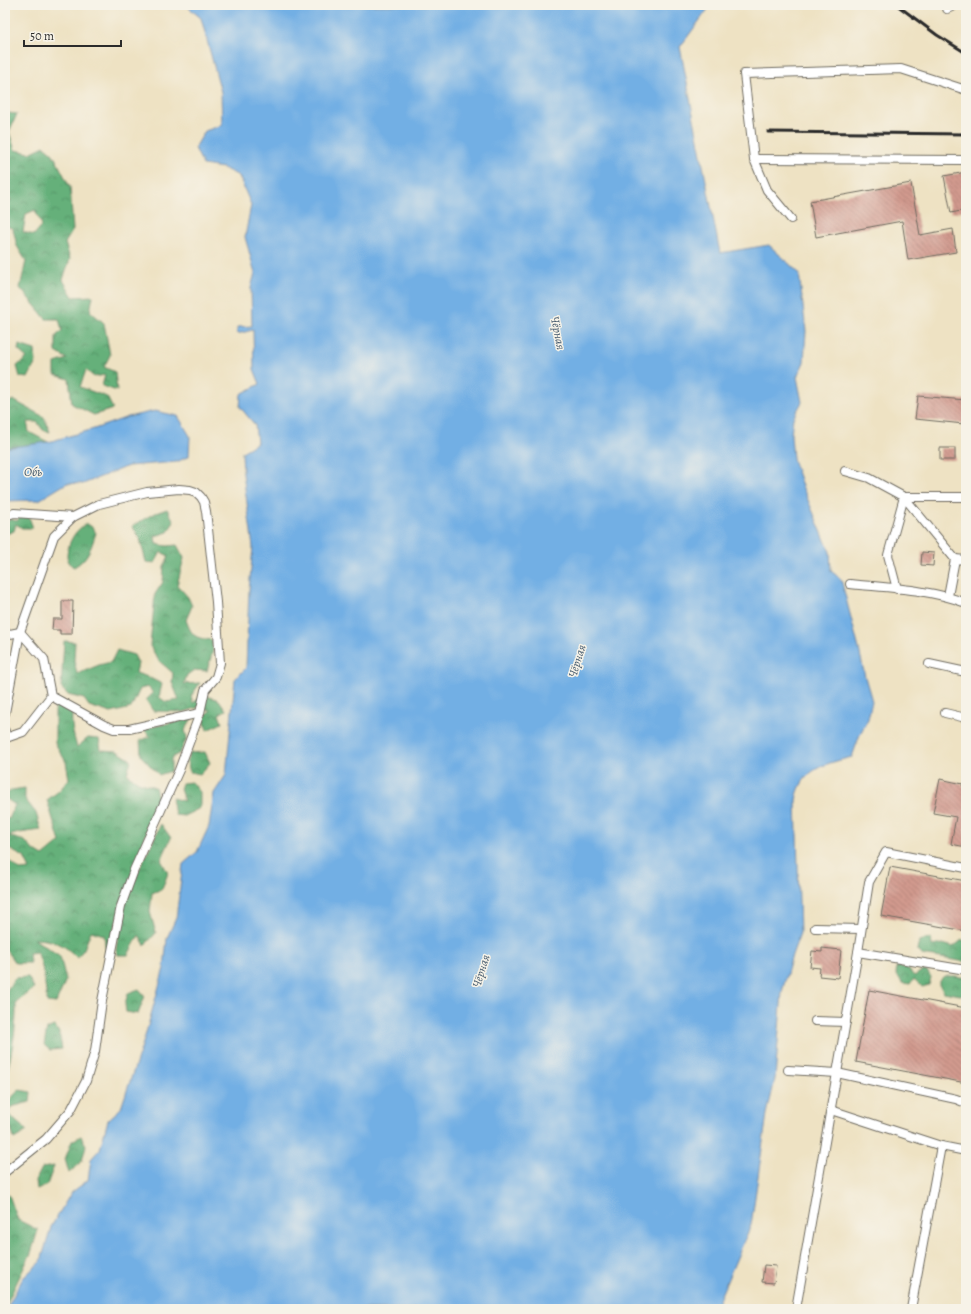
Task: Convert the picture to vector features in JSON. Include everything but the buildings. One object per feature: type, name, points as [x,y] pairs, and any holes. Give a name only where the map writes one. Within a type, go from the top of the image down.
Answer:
[{"type":"lane","points":[[947,9],[956,5]]},
{"type":"lane","points":[[792,219],[767,190],[754,159],[744,74],[901,69],[966,90]]},
{"type":"lane","points":[[754,159],[966,160]]},
{"type":"lane","points":[[845,471],[869,478],[904,497],[955,559],[966,560]]},
{"type":"lane","points":[[5,713],[20,632],[54,536],[74,517],[99,504],[147,492],[179,489],[196,492],[204,502],[216,602],[220,663],[216,677],[205,690],[200,713],[179,770],[134,870],[121,906],[102,1002],[95,1051],[86,1080],[71,1110],[46,1139],[5,1172]]},
{"type":"lane","points":[[904,497],[966,497]]},
{"type":"lane","points":[[898,589],[888,555],[904,497]]},
{"type":"lane","points":[[5,516],[14,513],[74,517]]},
{"type":"lane","points":[[948,596],[955,559]]},
{"type":"lane","points":[[850,584],[948,596],[966,603]]},
{"type":"lane","points":[[5,635],[20,632]]},
{"type":"lane","points":[[5,736],[23,732],[51,696],[44,659],[20,632]]},
{"type":"lane","points":[[929,664],[966,672]]},
{"type":"lane","points":[[51,696],[114,729],[130,729],[200,713]]},
{"type":"lane","points":[[945,714],[966,718]]},
{"type":"lane","points":[[796,1309],[869,882],[886,852],[966,868]]},
{"type":"lane","points":[[815,928],[861,929]]},
{"type":"lane","points":[[858,952],[966,970]]},
{"type":"lane","points":[[815,1021],[846,1022]]},
{"type":"lane","points":[[788,1070],[837,1073],[956,1099],[966,1103]]},
{"type":"lane","points":[[831,1110],[941,1146],[966,1151]]},
{"type":"lane","points":[[911,1309],[941,1146]]},
{"type":"green space","points":[[8,113],[17,114],[9,132],[15,150],[30,153],[44,146],[53,154],[70,187],[73,230],[65,243],[70,259],[63,280],[73,297],[93,296],[90,311],[104,323],[110,355],[104,367],[115,372],[117,391],[102,386],[105,375],[94,377],[86,370],[80,387],[107,397],[113,409],[94,415],[72,404],[69,379],[55,375],[55,363],[67,359],[56,352],[56,336],[62,331],[59,319],[46,319],[20,288],[26,261],[17,246],[13,229],[5,225],[5,203],[11,201],[5,191],[5,115]],"holes":[[[35,210],[42,225],[34,235],[23,232],[26,214]]]},
{"type":"green space","points":[[19,345],[35,350],[36,362],[28,378],[20,377],[17,366],[27,358],[18,350]]},
{"type":"green space","points":[[13,400],[44,417],[50,432],[43,430],[37,422],[27,422],[29,432],[48,442],[5,448],[5,425],[10,419],[5,415],[5,405]]},
{"type":"green space","points":[[167,509],[174,521],[168,532],[155,536],[156,544],[167,546],[177,545],[184,558],[177,585],[188,597],[192,606],[186,620],[194,635],[212,640],[213,650],[207,671],[194,670],[187,675],[184,684],[200,683],[191,696],[193,703],[204,695],[219,700],[226,710],[219,714],[222,723],[207,730],[203,717],[211,710],[199,707],[184,712],[153,711],[146,700],[153,693],[148,687],[140,689],[131,708],[111,713],[89,706],[84,699],[68,695],[61,688],[64,641],[75,642],[74,660],[77,674],[111,662],[117,650],[134,655],[138,663],[136,673],[162,684],[159,697],[166,702],[179,700],[172,682],[173,673],[159,661],[150,646],[155,594],[163,582],[164,566],[169,556],[161,552],[155,563],[146,562],[140,539],[132,526],[153,514]]},
{"type":"green space","points":[[21,515],[29,517],[33,528],[22,528],[16,524],[14,531],[6,534],[5,524],[10,519],[17,521]]},
{"type":"green space","points":[[86,523],[92,527],[96,533],[86,557],[74,567],[68,561],[68,547],[75,533]]},
{"type":"green space","points":[[63,701],[73,709],[72,728],[77,747],[88,738],[99,739],[101,750],[117,751],[131,760],[127,774],[138,782],[155,787],[158,799],[106,953],[104,935],[91,931],[84,949],[77,958],[58,943],[34,939],[60,956],[66,980],[56,1003],[47,1002],[43,970],[37,952],[29,953],[30,963],[15,963],[5,949],[5,857],[20,870],[30,869],[24,857],[5,847],[5,818],[9,819],[15,805],[5,798],[5,795],[12,790],[25,788],[25,799],[36,813],[41,830],[8,836],[25,841],[33,850],[43,856],[60,842],[47,800],[59,791],[69,779],[66,762],[55,743],[55,706]]},
{"type":"green space","points":[[192,718],[185,730],[187,738],[180,753],[171,758],[171,771],[159,775],[141,756],[140,740],[151,737],[143,729]]},
{"type":"green space","points":[[205,752],[210,763],[200,774],[190,772],[187,761],[190,753]]},
{"type":"green space","points":[[192,782],[200,792],[200,808],[184,816],[175,815],[172,798],[184,801],[180,789],[182,783]]},
{"type":"green space","points":[[161,824],[171,838],[161,860],[168,873],[162,889],[152,893],[150,912],[156,933],[145,945],[139,935],[128,955],[118,955],[116,950],[122,910],[137,874]]},
{"type":"green space","points":[[931,938],[932,946],[943,944],[953,947],[962,940],[966,941],[966,962],[922,955],[917,951],[919,941]]},
{"type":"green space","points":[[897,966],[907,968],[914,976],[922,971],[927,971],[931,977],[929,985],[922,987],[914,979],[910,984],[903,983],[896,974]]},
{"type":"green space","points":[[944,976],[966,978],[966,996],[944,992],[939,985],[939,981]]},
{"type":"green space","points":[[28,977],[34,988],[16,1003],[15,1033],[5,1081],[5,993],[15,978]]},
{"type":"green space","points":[[139,989],[145,996],[138,1014],[126,1012],[125,1004],[128,993]]},
{"type":"green space","points":[[54,1026],[59,1032],[62,1049],[50,1050],[44,1045],[47,1029]]},
{"type":"green space","points":[[19,1090],[31,1092],[30,1102],[11,1107],[8,1114],[27,1131],[14,1139],[10,1124],[5,1123],[5,1098],[9,1100]]},
{"type":"green space","points":[[81,1136],[86,1145],[82,1161],[69,1173],[65,1159],[72,1141]]},
{"type":"green space","points":[[54,1166],[47,1185],[37,1190],[36,1180],[42,1168]]},
{"type":"green space","points":[[5,1195],[9,1195],[18,1220],[38,1230],[31,1253],[5,1307]]},
{"type":"water","name":"Чёрная","points":[[188,5],[711,5],[680,47],[720,253],[769,245],[799,273],[806,331],[804,362],[797,377],[802,402],[793,418],[791,435],[793,459],[802,486],[830,552],[831,571],[841,579],[872,701],[868,719],[860,734],[852,757],[824,765],[809,774],[799,789],[796,800],[800,933],[792,955],[782,992],[775,1079],[767,1114],[751,1225],[715,1309],[8,1309],[8,1306],[23,1278],[41,1261],[51,1227],[71,1193],[88,1180],[91,1159],[100,1149],[108,1120],[121,1108],[144,1040],[164,968],[167,938],[176,918],[183,864],[197,852],[209,826],[214,793],[226,775],[235,679],[246,668],[249,590],[253,547],[243,474],[242,452],[257,443],[255,425],[240,407],[241,394],[260,384],[254,369],[253,330],[237,334],[237,327],[252,326],[251,288],[255,273],[245,237],[251,205],[239,176],[223,168],[203,165],[195,148],[205,131],[222,125],[221,92],[201,18],[190,9]]},
{"type":"water","name":"Обь","points":[[155,411],[178,416],[190,436],[189,456],[177,462],[128,466],[83,484],[67,483],[39,500],[5,501],[5,448],[48,442],[94,429],[128,417]]},
{"type":"railway","points":[[897,5],[937,35],[966,53]]},
{"type":"railway","points":[[768,132],[966,134]]}]
